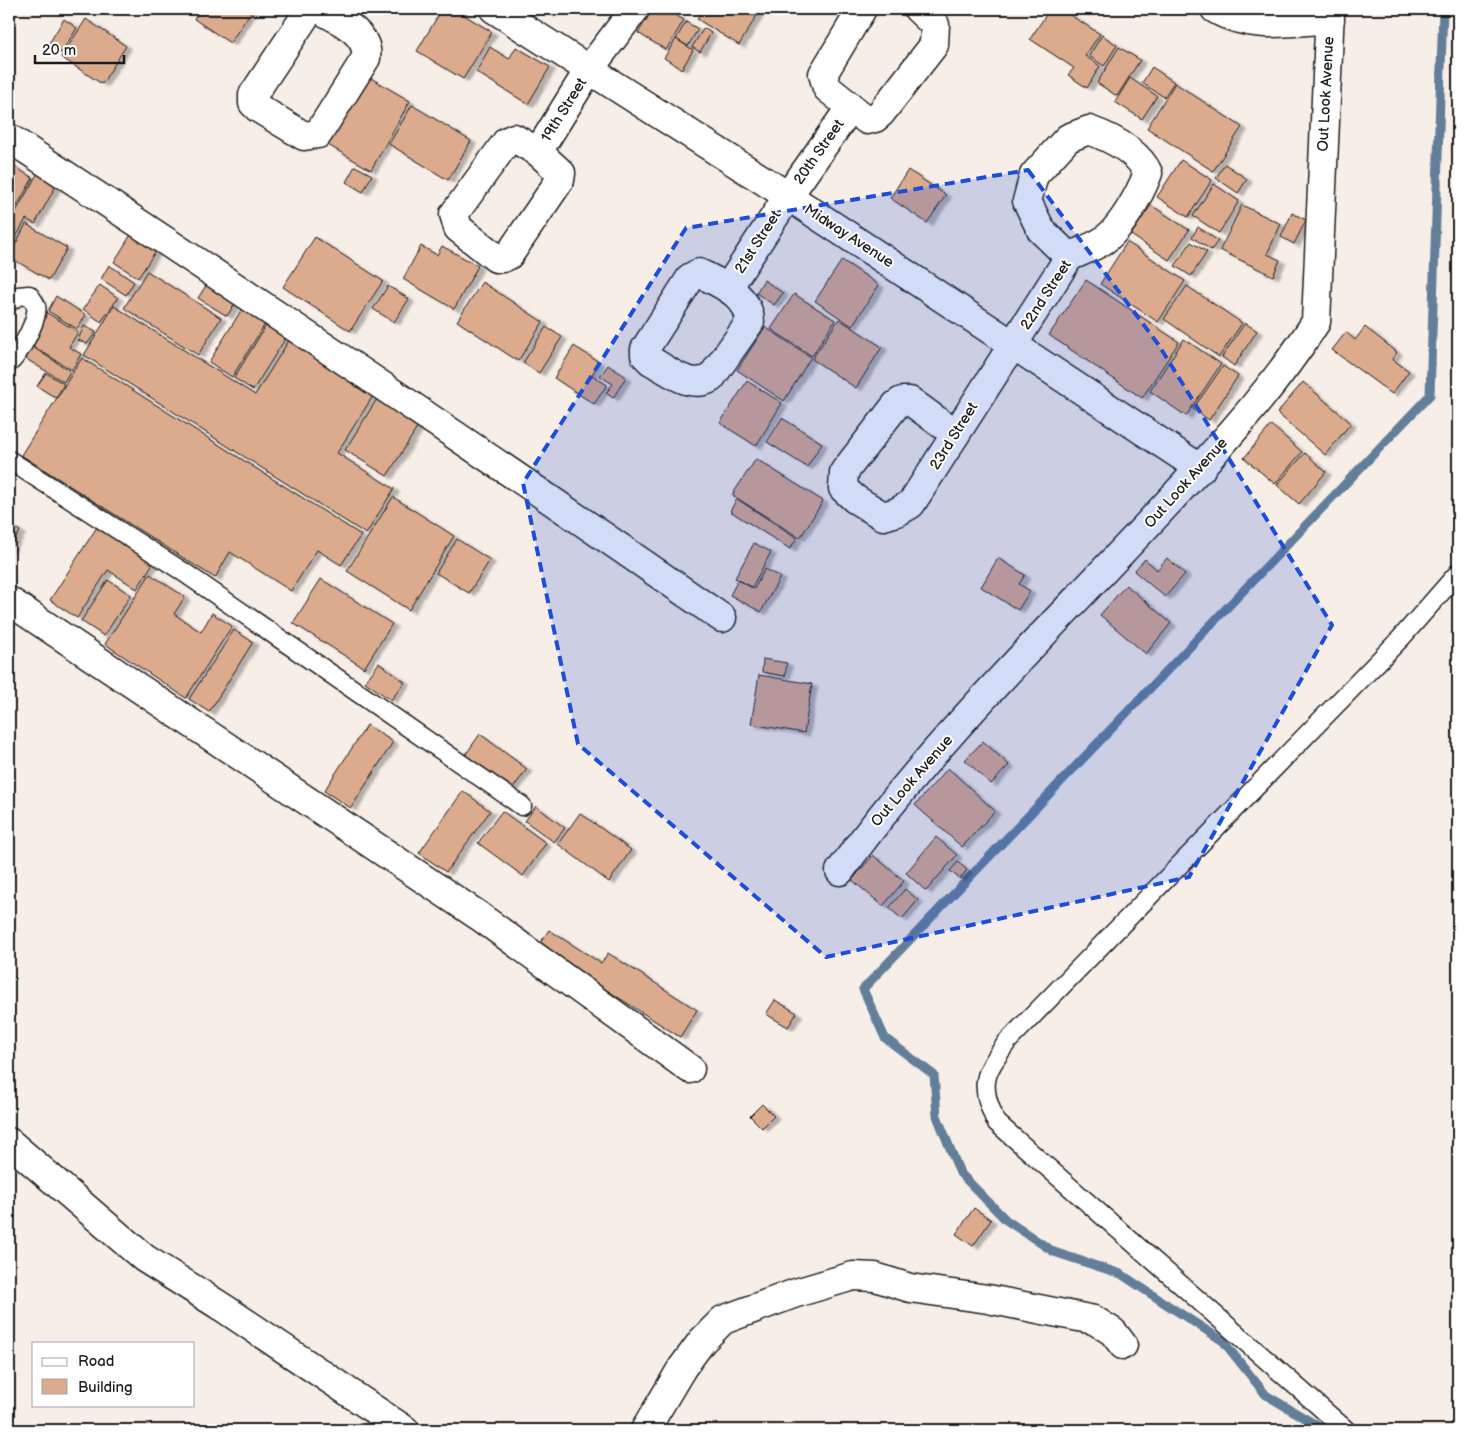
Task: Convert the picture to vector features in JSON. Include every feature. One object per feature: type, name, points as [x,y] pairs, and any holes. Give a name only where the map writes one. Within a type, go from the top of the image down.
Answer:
[{"type":"street","points":[[310,9],[253,95],[253,103],[258,108],[304,136],[318,134],[366,58],[368,48],[363,39],[336,13]]},
{"type":"street","name":"Midway Avenue","points":[[494,9],[590,68],[788,196],[1200,469]]},
{"type":"street","name":"19th Street","points":[[538,152],[590,68],[635,9]]},
{"type":"street","points":[[862,9],[823,74],[827,88],[867,120],[875,118],[934,45],[935,25],[918,9]]},
{"type":"street","points":[[1215,9],[1225,15],[1260,24],[1330,14]]},
{"type":"street","name":"Out Look Avenue","points":[[840,871],[876,820],[940,747],[1200,469],[1296,353],[1316,322],[1330,14]]},
{"type":"street","name":"20th Street","points":[[788,196],[850,108]]},
{"type":"street","name":"22nd Street","points":[[1014,344],[1069,257],[1101,242],[1115,232],[1143,185],[1148,172],[1142,160],[1104,136],[1089,130],[1068,138],[1034,175],[1027,201],[1041,230],[1069,257]]},
{"type":"street","points":[[9,138],[511,471],[722,618]]},
{"type":"street","name":"21st Street","points":[[728,288],[788,196]]},
{"type":"street","name":"23rd Street","points":[[954,434],[910,401],[902,401],[896,405],[844,472],[843,488],[855,499],[883,516],[897,512],[911,504],[954,434],[1014,344]]},
{"type":"street","points":[[9,602],[479,916],[690,1069]]},
{"type":"street","points":[[9,1142],[144,1258],[405,1430]]},
{"type":"street","points":[[645,1430],[682,1368],[702,1341],[723,1320],[796,1293],[853,1276],[875,1277],[910,1288],[1018,1304],[1094,1320],[1112,1332],[1123,1345]]},
{"type":"lane","points":[[9,302],[18,296],[29,295],[35,303],[37,312],[18,354],[9,362]]},
{"type":"lane","points":[[9,460],[182,571],[522,806]]},
{"type":"lane","points":[[1346,1430],[996,1122],[986,1099],[987,1070],[1007,1042],[1401,638],[1458,573]]},
{"type":"highlighted area","points":[[1028,170],[1158,344],[1332,625],[1189,877],[826,957],[578,744],[523,483],[686,228]]},
{"type":"building","points":[[201,9],[253,9],[230,43],[194,19]]},
{"type":"building","points":[[442,9],[454,9],[492,32],[463,79],[417,51]]},
{"type":"building","points":[[653,9],[665,9],[684,20],[666,50],[638,33]]},
{"type":"building","points":[[703,9],[753,9],[759,12],[739,45],[697,19]]},
{"type":"building","points":[[1050,9],[1061,9],[1100,34],[1085,56],[1100,66],[1087,88],[1068,75],[1074,68],[1030,39]]},
{"type":"building","points":[[64,19],[77,28],[61,53],[48,45]]},
{"type":"building","points":[[86,19],[126,46],[102,84],[61,57]]},
{"type":"building","points":[[686,22],[698,29],[688,46],[676,39]]},
{"type":"building","points":[[704,28],[711,33],[700,52],[692,47]]},
{"type":"building","points":[[1102,35],[1117,45],[1104,66],[1089,56]]},
{"type":"building","points":[[676,39],[693,50],[682,69],[664,58]]},
{"type":"building","points":[[490,47],[509,59],[516,47],[550,67],[528,104],[476,72]]},
{"type":"building","points":[[1119,47],[1140,60],[1117,96],[1097,83]]},
{"type":"building","points":[[1152,67],[1174,82],[1164,97],[1142,83]]},
{"type":"building","points":[[367,76],[410,101],[371,170],[328,145]]},
{"type":"building","points":[[1130,78],[1157,96],[1142,119],[1115,102]]},
{"type":"building","points":[[1175,83],[1242,127],[1213,171],[1147,128]]},
{"type":"building","points":[[412,105],[471,141],[448,180],[389,144]]},
{"type":"building","points":[[1181,160],[1212,180],[1188,217],[1157,197]]},
{"type":"building","points":[[10,164],[33,178],[9,220],[9,166]]},
{"type":"building","points":[[1225,164],[1247,179],[1238,193],[1216,178]]},
{"type":"building","points":[[355,166],[372,175],[363,192],[346,182]]},
{"type":"building","points":[[40,169],[59,180],[35,224],[26,219],[9,250],[9,224]]},
{"type":"building","points":[[908,170],[946,195],[927,223],[890,198]]},
{"type":"building","points":[[1214,184],[1239,201],[1219,233],[1193,216]]},
{"type":"building","points":[[1151,205],[1189,230],[1169,260],[1131,235]]},
{"type":"building","points":[[1242,205],[1281,224],[1267,254],[1280,260],[1273,276],[1220,250]]},
{"type":"building","points":[[1292,213],[1306,220],[1294,244],[1281,237]]},
{"type":"building","points":[[26,224],[67,248],[49,280],[9,257]]},
{"type":"building","points":[[1198,227],[1218,241],[1211,250],[1192,237]]},
{"type":"building","points":[[132,233],[157,249],[138,278],[114,262]]},
{"type":"building","points":[[315,237],[383,281],[350,331],[283,287]]},
{"type":"building","points":[[1127,242],[1185,281],[1158,322],[1100,284]]},
{"type":"building","points":[[1191,242],[1207,252],[1191,276],[1175,266]]},
{"type":"building","points":[[421,246],[437,255],[442,246],[478,266],[454,309],[403,279]]},
{"type":"building","points":[[842,260],[879,285],[852,326],[815,301]]},
{"type":"building","points":[[109,265],[134,282],[126,295],[101,279]]},
{"type":"building","points":[[147,271],[221,318],[198,355],[124,308]]},
{"type":"building","points":[[764,280],[783,293],[774,305],[756,293]]},
{"type":"building","points":[[1086,280],[1179,342],[1142,398],[1049,335]]},
{"type":"building","points":[[482,282],[543,322],[518,361],[457,321]]},
{"type":"building","points":[[207,284],[236,302],[227,316],[198,298]]},
{"type":"building","points":[[100,285],[118,298],[101,322],[83,309]]},
{"type":"building","points":[[388,286],[409,299],[394,322],[373,309]]},
{"type":"building","points":[[1187,286],[1242,323],[1219,357],[1164,319]]},
{"type":"building","points":[[794,294],[835,320],[812,356],[771,329]]},
{"type":"building","points":[[56,296],[86,315],[77,329],[48,311]]},
{"type":"building","points":[[247,301],[270,316],[232,377],[209,362]]},
{"type":"building","points":[[114,306],[255,395],[293,334],[378,388],[337,453],[394,489],[366,534],[84,355]]},
{"type":"building","points":[[44,311],[78,332],[69,347],[81,354],[72,370],[26,342]]},
{"type":"building","points":[[839,319],[882,347],[856,388],[812,359]]},
{"type":"building","points":[[1245,323],[1257,331],[1234,366],[1222,357]]},
{"type":"building","points":[[267,324],[287,336],[253,390],[234,378]]},
{"type":"building","points":[[84,326],[96,332],[87,344],[78,340]]},
{"type":"building","points":[[546,327],[562,337],[539,373],[523,363]]},
{"type":"building","points":[[765,327],[811,357],[784,401],[737,370]]},
{"type":"building","points":[[1365,327],[1397,352],[1392,359],[1409,371],[1392,394],[1332,350],[1346,332],[1355,340]]},
{"type":"building","points":[[1184,339],[1221,364],[1186,416],[1150,391]]},
{"type":"building","points":[[31,346],[70,371],[64,382],[23,357]]},
{"type":"building","points":[[574,346],[599,362],[592,375],[607,385],[594,404],[554,378]]},
{"type":"building","points":[[82,358],[361,535],[341,565],[317,550],[291,591],[230,552],[215,578],[21,455]]},
{"type":"building","points":[[608,365],[626,377],[613,398],[606,393],[613,384],[600,376]]},
{"type":"building","points":[[1223,366],[1238,376],[1209,420],[1193,409]]},
{"type":"building","points":[[46,373],[64,384],[56,398],[37,386]]},
{"type":"building","points":[[747,381],[782,403],[756,446],[720,423]]},
{"type":"building","points":[[1303,382],[1351,423],[1325,455],[1277,413]]},
{"type":"building","points":[[377,399],[419,425],[387,476],[345,450]]},
{"type":"building","points":[[782,418],[822,443],[807,467],[767,442]]},
{"type":"building","points":[[1271,425],[1302,452],[1275,484],[1244,458]]},
{"type":"building","points":[[1305,453],[1326,472],[1299,504],[1277,485]]},
{"type":"building","points":[[756,459],[823,501],[800,538],[732,495]]},
{"type":"building","points":[[393,497],[454,536],[409,610],[347,571]]},
{"type":"building","points":[[737,499],[797,538],[790,549],[730,511]]},
{"type":"building","points":[[9,524],[20,531],[9,550]]},
{"type":"building","points":[[97,527],[153,563],[137,589],[108,570],[77,618],[50,600]]},
{"type":"building","points":[[457,539],[490,560],[469,593],[436,573]]},
{"type":"building","points":[[754,543],[771,552],[752,587],[735,578]]},
{"type":"building","points":[[998,558],[1025,575],[1019,584],[1030,591],[1018,610],[981,587]]},
{"type":"building","points":[[1167,558],[1185,574],[1165,597],[1134,571],[1145,559],[1157,570]]},
{"type":"building","points":[[765,569],[780,577],[761,612],[730,595],[738,580],[754,589]]},
{"type":"building","points":[[150,574],[185,597],[174,614],[201,632],[212,613],[232,626],[186,698],[105,644]]},
{"type":"building","points":[[321,579],[392,624],[364,668],[293,623]]},
{"type":"building","points":[[108,580],[131,595],[104,636],[81,621]]},
{"type":"building","points":[[1126,585],[1171,623],[1146,654],[1100,615]]},
{"type":"building","points":[[234,630],[253,642],[209,712],[189,699]]},
{"type":"building","points":[[763,659],[787,663],[785,676],[762,672]]},
{"type":"building","points":[[379,663],[405,682],[391,700],[365,682]]},
{"type":"building","points":[[759,675],[812,684],[804,733],[751,724]]},
{"type":"building","points":[[367,725],[393,742],[351,808],[324,791]]},
{"type":"building","points":[[480,734],[527,769],[511,791],[464,757]]},
{"type":"building","points":[[983,741],[1009,765],[991,784],[965,760]]},
{"type":"building","points":[[948,768],[995,811],[962,847],[915,805]]},
{"type":"building","points":[[463,791],[490,811],[446,872],[419,853]]},
{"type":"building","points":[[536,806],[565,828],[554,842],[525,821]]},
{"type":"building","points":[[502,811],[546,843],[523,876],[478,843]]},
{"type":"building","points":[[580,813],[631,850],[609,882],[558,844]]},
{"type":"building","points":[[936,837],[957,855],[926,891],[906,873]]},
{"type":"building","points":[[873,855],[904,881],[883,906],[852,880]]},
{"type":"building","points":[[958,862],[967,870],[960,879],[950,871]]},
{"type":"building","points":[[905,889],[918,900],[902,919],[889,908]]},
{"type":"building","points":[[549,930],[601,963],[608,953],[697,1010],[680,1037],[538,946]]},
{"type":"building","points":[[775,1000],[797,1013],[788,1027],[766,1014]]},
{"type":"building","points":[[762,1104],[774,1116],[762,1128],[750,1116]]},
{"type":"building","points":[[974,1208],[991,1220],[973,1246],[956,1234]]},
{"type":"waterway","points":[[1325,1430],[1266,1395],[1223,1341],[1121,1274],[1054,1252],[1006,1220],[960,1173],[937,1116],[934,1075],[885,1038],[863,989],[1430,395],[1443,9]]}]
